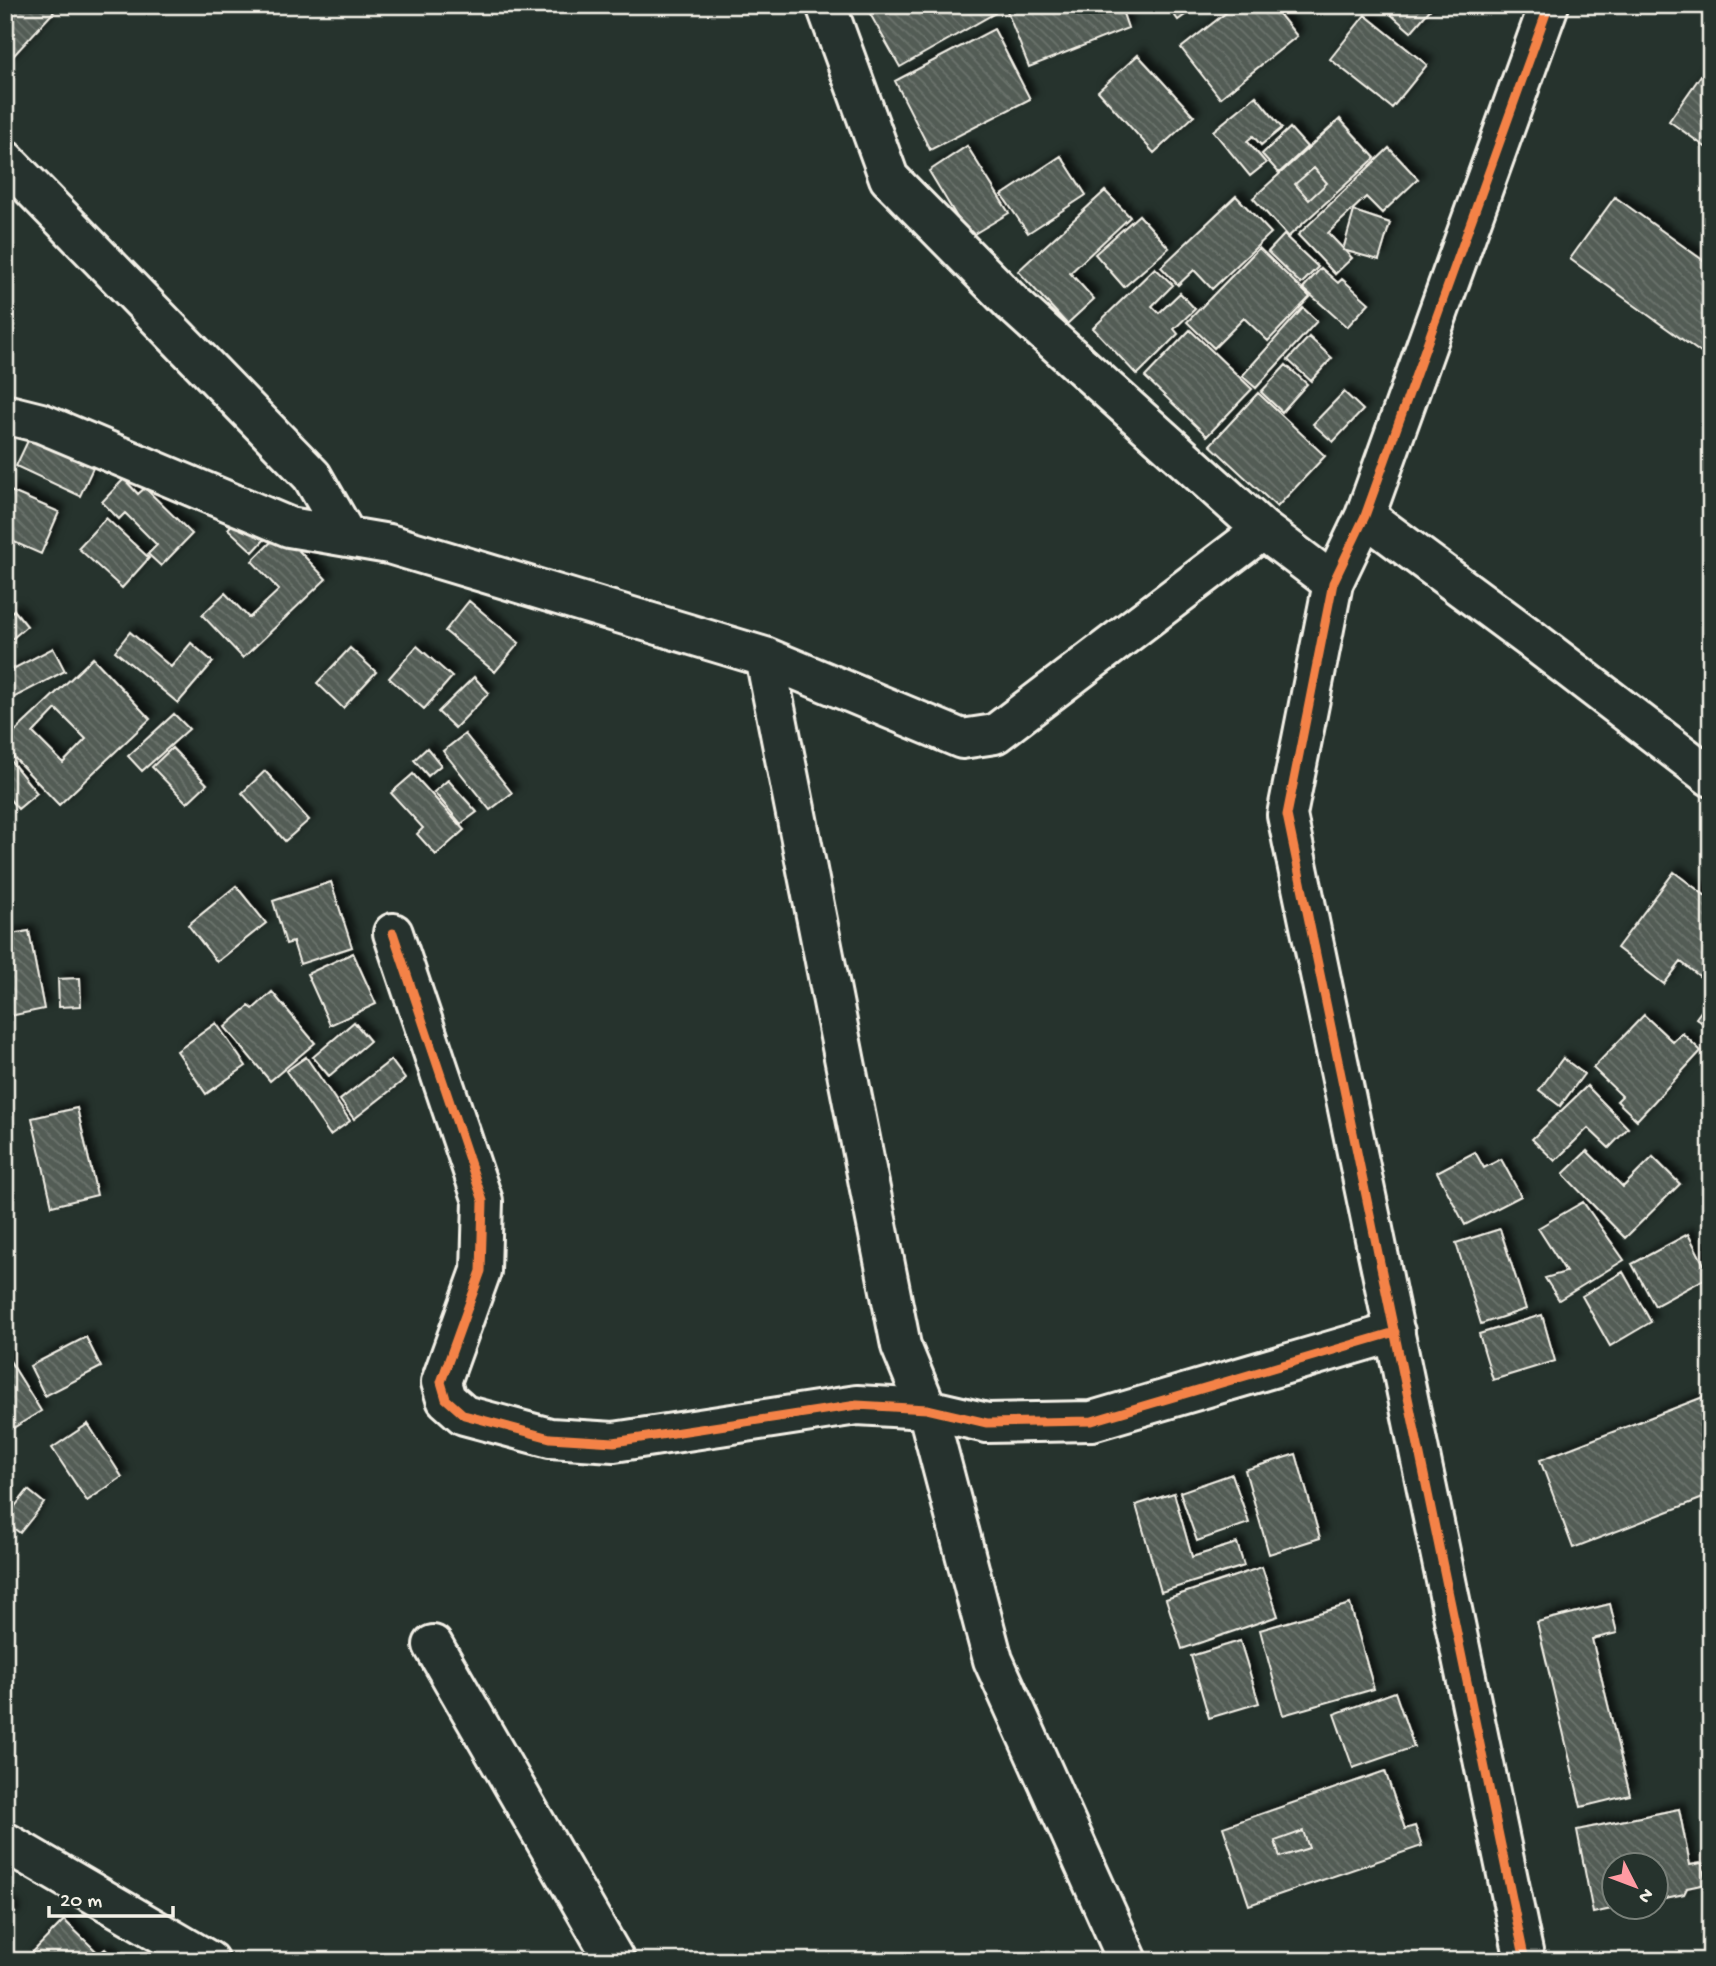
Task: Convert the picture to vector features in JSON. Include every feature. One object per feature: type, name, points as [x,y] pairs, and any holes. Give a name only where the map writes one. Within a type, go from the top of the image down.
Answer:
[{"type":"street","points":[[826,5],[888,178],[1013,304],[1263,530],[1333,583]]},
{"type":"street","points":[[1525,1961],[1287,815],[1333,583],[1365,516],[1549,5]]},
{"type":"street","points":[[5,160],[312,476],[347,537]]},
{"type":"street","points":[[5,414],[41,423],[289,527],[389,544],[765,657],[962,739],[995,734],[1263,530]]},
{"type":"street","points":[[1365,516],[1711,777]]},
{"type":"street","points":[[765,657],[901,1346],[927,1409],[993,1660],[1128,1961]]},
{"type":"street","points":[[393,933],[483,1201],[481,1271],[442,1382],[446,1399],[464,1415],[550,1438],[614,1442],[857,1405],[927,1409],[987,1423],[1092,1421],[1395,1332]]},
{"type":"street","points":[[433,1645],[615,1961]]},
{"type":"street","points":[[5,1842],[209,1961]]},
{"type":"building","points":[[60,5],[5,65],[5,6]]},
{"type":"building","points":[[865,5],[991,5],[995,13],[900,67]]},
{"type":"building","points":[[1021,5],[1120,5],[1128,28],[1029,67],[1007,11]]},
{"type":"building","points":[[1167,5],[1199,5],[1178,20]]},
{"type":"building","points":[[1236,5],[1272,5],[1297,36],[1220,98],[1181,48]]},
{"type":"building","points":[[1380,5],[1434,5],[1411,32]]},
{"type":"building","points":[[1365,15],[1427,65],[1392,108],[1330,59]]},
{"type":"building","points":[[994,29],[1030,99],[930,150],[895,81]]},
{"type":"building","points":[[1138,55],[1194,116],[1154,153],[1098,91]]},
{"type":"building","points":[[1711,61],[1711,151],[1669,121]]},
{"type":"building","points":[[1256,96],[1282,128],[1261,145],[1253,136],[1247,141],[1266,163],[1250,176],[1213,131]]},
{"type":"building","points":[[1340,119],[1375,158],[1288,237],[1253,198]],"holes":[[[1314,168],[1327,183],[1309,200],[1295,184]]]},
{"type":"building","points":[[1290,128],[1307,147],[1279,173],[1262,154]]},
{"type":"building","points":[[967,146],[1009,213],[969,237],[929,171]]},
{"type":"building","points":[[1389,148],[1418,179],[1382,213],[1366,197],[1328,233],[1352,258],[1335,274],[1298,235]]},
{"type":"building","points":[[1061,156],[1086,195],[1028,233],[1002,195]]},
{"type":"building","points":[[1314,168],[1327,183],[1309,200],[1295,184]]},
{"type":"building","points":[[1105,191],[1130,217],[1070,273],[1094,299],[1067,324],[1018,271]]},
{"type":"building","points":[[1236,196],[1271,233],[1212,289],[1194,270],[1178,285],[1161,267]]},
{"type":"building","points":[[1615,197],[1711,266],[1711,360],[1570,259]]},
{"type":"building","points":[[1354,211],[1390,223],[1379,260],[1343,250]]},
{"type":"building","points":[[1139,215],[1169,248],[1124,287],[1095,254]]},
{"type":"building","points":[[1284,235],[1318,267],[1301,284],[1268,252]]},
{"type":"building","points":[[1259,248],[1310,297],[1268,341],[1244,318],[1214,348],[1187,322]]},
{"type":"building","points":[[1155,268],[1173,285],[1152,306],[1159,313],[1180,293],[1195,309],[1174,329],[1178,334],[1137,375],[1093,328]]},
{"type":"building","points":[[1321,268],[1338,283],[1342,279],[1369,303],[1347,327],[1303,288]]},
{"type":"building","points":[[1303,308],[1317,321],[1256,388],[1242,376]]},
{"type":"building","points":[[1190,330],[1252,389],[1207,436],[1145,377]]},
{"type":"building","points":[[1309,337],[1332,358],[1311,381],[1288,360]]},
{"type":"building","points":[[1286,365],[1307,384],[1282,412],[1261,392]]},
{"type":"building","points":[[1344,392],[1363,410],[1333,442],[1313,424]]},
{"type":"building","points":[[1258,393],[1325,456],[1277,507],[1210,445]]},
{"type":"building","points":[[33,430],[97,459],[80,496],[16,466]]},
{"type":"building","points":[[124,479],[138,494],[145,488],[192,534],[161,566],[148,554],[157,545],[125,513],[119,519],[102,502]]},
{"type":"building","points":[[8,490],[59,512],[41,554],[5,538],[5,497]]},
{"type":"building","points":[[238,517],[264,540],[253,552],[228,529]]},
{"type":"building","points":[[106,518],[149,558],[122,588],[78,548]]},
{"type":"building","points":[[281,532],[326,579],[243,658],[202,615],[225,593],[249,618],[279,590],[252,561]]},
{"type":"building","points":[[469,601],[519,643],[495,672],[445,631]]},
{"type":"building","points":[[14,610],[27,626],[5,645],[5,617]]},
{"type":"building","points":[[130,632],[171,667],[191,643],[213,662],[178,703],[115,651]]},
{"type":"building","points":[[417,646],[452,677],[424,709],[389,678]]},
{"type":"building","points":[[53,648],[65,671],[13,698],[5,682],[5,673]]},
{"type":"building","points":[[350,648],[376,672],[343,708],[317,683]]},
{"type":"building","points":[[93,658],[150,719],[59,805],[5,748],[5,741]],"holes":[[[56,709],[86,739],[63,763],[33,733]]]},
{"type":"building","points":[[474,677],[489,693],[455,728],[438,712]]},
{"type":"building","points":[[174,714],[189,729],[142,771],[128,756]]},
{"type":"building","points":[[465,734],[512,793],[490,810],[443,751]]},
{"type":"building","points":[[172,748],[207,784],[187,803],[152,767]]},
{"type":"building","points":[[427,748],[441,765],[428,776],[414,760]]},
{"type":"building","points":[[5,754],[37,793],[18,809],[5,794]]},
{"type":"building","points":[[265,771],[309,820],[285,841],[242,793]]},
{"type":"building","points":[[413,774],[464,830],[436,855],[417,834],[423,828],[391,793]]},
{"type":"building","points":[[448,780],[477,812],[461,824],[434,792]]},
{"type":"building","points":[[1674,872],[1711,900],[1711,980],[1708,983],[1681,962],[1664,984],[1617,948]]},
{"type":"building","points":[[331,882],[352,947],[300,964],[293,942],[286,944],[273,901]]},
{"type":"building","points":[[236,886],[266,923],[217,962],[188,925]]},
{"type":"building","points":[[29,931],[44,1009],[5,1017],[5,935]]},
{"type":"building","points":[[353,953],[376,1004],[330,1025],[307,974]]},
{"type":"building","points":[[80,978],[81,1006],[59,1007],[58,979]]},
{"type":"building","points":[[272,992],[315,1043],[270,1081],[225,1027],[249,1006],[253,1009]]},
{"type":"building","points":[[1711,998],[1711,1030],[1696,1018]]},
{"type":"building","points":[[1644,1015],[1673,1042],[1682,1033],[1701,1051],[1637,1120],[1617,1101],[1622,1096],[1593,1068]]},
{"type":"building","points":[[354,1022],[370,1041],[329,1076],[313,1057]]},
{"type":"building","points":[[216,1023],[246,1066],[206,1094],[177,1051]]},
{"type":"building","points":[[306,1057],[350,1121],[330,1135],[286,1071]]},
{"type":"building","points":[[1563,1058],[1584,1074],[1560,1106],[1539,1090]]},
{"type":"building","points":[[391,1060],[405,1079],[354,1119],[340,1100]]},
{"type":"building","points":[[1587,1086],[1628,1128],[1609,1148],[1588,1128],[1555,1161],[1532,1139]]},
{"type":"building","points":[[77,1108],[97,1195],[52,1206],[32,1118]]},
{"type":"building","points":[[1587,1151],[1623,1187],[1653,1157],[1680,1184],[1625,1238],[1563,1174]]},
{"type":"building","points":[[1475,1152],[1484,1168],[1501,1159],[1521,1196],[1465,1225],[1437,1172]]},
{"type":"building","points":[[1583,1202],[1624,1260],[1559,1300],[1545,1278],[1566,1272],[1538,1228]]},
{"type":"building","points":[[1500,1229],[1526,1309],[1481,1324],[1456,1243]]},
{"type":"building","points":[[1688,1234],[1710,1276],[1655,1306],[1632,1264]]},
{"type":"building","points":[[1623,1272],[1651,1322],[1610,1346],[1582,1296]]},
{"type":"building","points":[[1542,1315],[1555,1361],[1493,1380],[1479,1334]]},
{"type":"building","points":[[86,1337],[101,1367],[45,1396],[30,1366]]},
{"type":"building","points":[[5,1353],[41,1411],[5,1433]]},
{"type":"building","points":[[1711,1394],[1711,1495],[1573,1548],[1540,1460]]},
{"type":"building","points":[[88,1424],[122,1477],[87,1501],[52,1448]]},
{"type":"building","points":[[1296,1454],[1320,1538],[1269,1554],[1245,1470]]},
{"type":"building","points":[[1232,1474],[1249,1523],[1197,1541],[1180,1492]]},
{"type":"building","points":[[28,1490],[44,1503],[20,1533],[5,1522],[5,1519]]},
{"type":"building","points":[[1174,1493],[1192,1557],[1237,1543],[1244,1566],[1161,1592],[1136,1505]]},
{"type":"building","points":[[1262,1567],[1278,1616],[1182,1649],[1166,1599]]},
{"type":"building","points":[[1350,1604],[1374,1689],[1283,1715],[1260,1630]]},
{"type":"building","points":[[1610,1604],[1617,1633],[1592,1639],[1630,1795],[1581,1807],[1537,1622]]},
{"type":"building","points":[[1240,1641],[1259,1703],[1209,1718],[1191,1656]]},
{"type":"building","points":[[1395,1692],[1414,1747],[1353,1768],[1334,1714]]},
{"type":"building","points":[[1385,1771],[1405,1829],[1415,1826],[1422,1846],[1249,1905],[1223,1827]],"holes":[[[1303,1831],[1309,1848],[1280,1857],[1275,1841]]]},
{"type":"building","points":[[1679,1809],[1690,1865],[1702,1863],[1706,1884],[1687,1888],[1684,1894],[1670,1897],[1670,1850],[1600,1850],[1600,1911],[1593,1913],[1577,1830]]},
{"type":"building","points":[[1303,1831],[1309,1848],[1280,1857],[1275,1841]]},
{"type":"building","points":[[5,1902],[15,1913],[5,1922]]},
{"type":"building","points":[[64,1920],[99,1954],[105,1949],[117,1961],[24,1961]]},
{"type":"cycle path","points":[[1525,1961],[1287,815],[1333,583],[1365,516],[1549,5]]},
{"type":"cycle path","points":[[393,933],[483,1201],[481,1271],[441,1382],[446,1399],[464,1415],[550,1438],[614,1442],[857,1405],[927,1409],[987,1423],[1092,1421],[1395,1332]]}]
